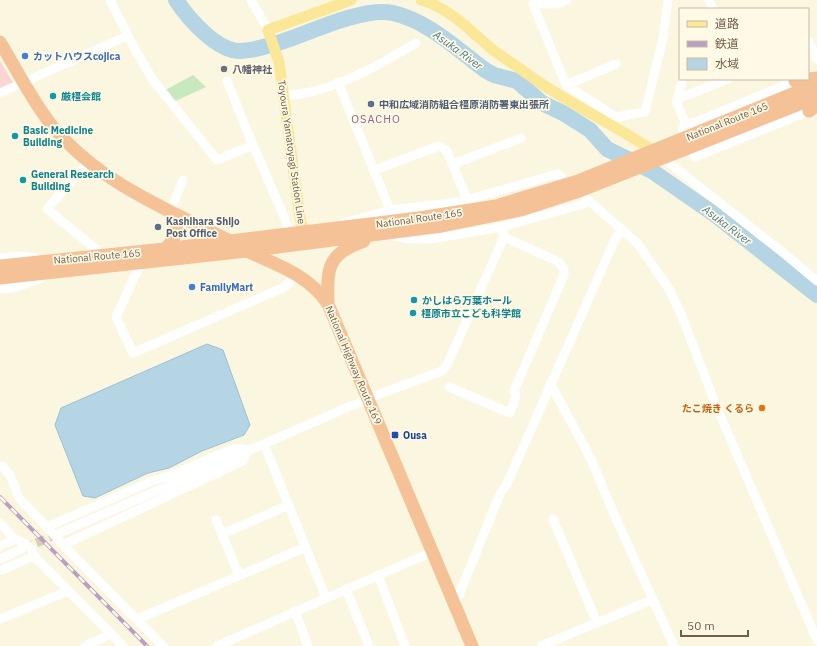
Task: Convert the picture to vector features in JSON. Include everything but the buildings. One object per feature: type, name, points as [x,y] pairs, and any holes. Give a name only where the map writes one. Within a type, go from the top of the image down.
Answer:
[{"type":"highway","name":"National Highway Route 169","points":[[0,42],[35,102],[53,126],[88,162],[121,185],[170,212],[230,240],[247,251],[296,273],[317,288],[328,304],[369,398],[472,646]]},
{"type":"highway","points":[[796,81],[803,80]]},
{"type":"highway","name":"National Route 165","points":[[0,278],[103,255],[165,250],[230,240],[289,234],[305,238],[383,234],[468,222],[521,210],[655,156],[817,84]]},
{"type":"highway","name":"National Route 165","points":[[655,156],[817,97]]},
{"type":"highway","name":"National Route 165","points":[[0,266],[141,263],[247,251],[305,238],[331,229],[419,218],[496,206],[618,171]]},
{"type":"highway","points":[[165,250],[174,239],[177,231],[176,223],[170,212]]},
{"type":"highway","points":[[328,304],[327,278],[332,260],[349,246],[383,234]]},
{"type":"main road","points":[[269,32],[351,0]]},
{"type":"main road","points":[[423,0],[449,14],[494,51],[549,89],[592,115],[613,120],[655,156]]},
{"type":"main road","name":"Toyoura Yamatoyagi Station Line","points":[[269,32],[279,62],[300,218],[305,238]]},
{"type":"street","points":[[110,0],[127,36],[153,80],[217,160],[253,145]]},
{"type":"street","points":[[251,0],[269,32]]},
{"type":"street","points":[[567,0],[558,4],[533,2],[566,85],[613,120],[645,112],[663,38],[668,0]]},
{"type":"street","points":[[0,93],[127,36]]},
{"type":"street","points":[[283,96],[312,92],[338,82],[389,59],[416,43]]},
{"type":"street","points":[[813,50],[817,59]]},
{"type":"street","points":[[566,85],[616,64]]},
{"type":"street","points":[[683,80],[676,102],[685,128],[796,81]]},
{"type":"street","points":[[677,99],[725,80]]},
{"type":"street","points":[[227,81],[253,145],[286,219],[289,234]]},
{"type":"street","points":[[338,82],[390,210]]},
{"type":"street","points":[[693,154],[695,157],[813,108]]},
{"type":"street","points":[[453,164],[521,138]]},
{"type":"street","points":[[375,170],[440,146],[447,151],[468,199]]},
{"type":"street","points":[[655,156],[786,255],[817,281]]},
{"type":"street","points":[[88,162],[47,210],[103,255]]},
{"type":"street","points":[[331,229],[341,223],[390,210],[459,202],[558,174],[562,178]]},
{"type":"street","points":[[170,212],[183,180]]},
{"type":"street","points":[[383,234],[408,239],[430,239],[501,227],[588,200],[623,230],[644,252],[669,289],[690,337],[717,408],[817,640]]},
{"type":"street","points":[[60,533],[369,398],[417,379],[438,373],[447,365],[504,237],[501,227]]},
{"type":"street","points":[[455,605],[500,494],[507,484],[550,383],[616,237],[623,230]]},
{"type":"street","points":[[449,387],[510,413],[516,396],[514,391],[564,275],[564,270],[559,262],[504,237]]},
{"type":"street","points":[[0,258],[17,256],[57,265]]},
{"type":"street","points":[[141,263],[116,317],[133,353],[284,287],[296,273]]},
{"type":"street","points":[[0,289],[17,286],[57,265]]},
{"type":"street","points":[[550,383],[591,459],[652,600],[674,646]]},
{"type":"street","points":[[264,444],[290,505],[326,598]]},
{"type":"street","points":[[47,527],[152,481],[172,475],[235,448],[248,450]]},
{"type":"street","points":[[64,544],[242,461],[248,450]]},
{"type":"street","points":[[2,466],[10,475],[19,498],[163,646]]},
{"type":"street","points":[[222,534],[290,505]]},
{"type":"street","points":[[553,518],[596,623]]},
{"type":"street","points":[[216,520],[239,575]]},
{"type":"street","points":[[0,523],[15,539],[25,543],[34,552],[34,556],[123,646]]},
{"type":"street","points":[[0,546],[15,539]]},
{"type":"street","points":[[138,619],[306,547]]},
{"type":"street","points":[[0,559],[24,548]]},
{"type":"street","points":[[217,646],[432,552]]},
{"type":"street","points":[[0,571],[34,556]]},
{"type":"street","points":[[378,575],[405,646]]},
{"type":"street","points":[[346,589],[369,646]]},
{"type":"street","points":[[0,619],[68,591]]},
{"type":"street","points":[[541,646],[652,600]]},
{"type":"street","points":[[295,611],[308,646]]},
{"type":"street","points":[[85,646],[111,634]]},
{"type":"shaded area","points":[[0,61],[14,84],[0,90]]},
{"type":"green space","points":[[193,75],[206,87],[171,103],[162,92]]},
{"type":"water","points":[[207,344],[223,350],[250,425],[244,435],[202,451],[169,468],[148,473],[95,498],[83,496],[55,425],[61,408]]},
{"type":"waterway","name":"Asuka River","points":[[176,0],[188,16],[204,33],[222,46],[232,50],[241,51],[267,46],[336,22],[370,13],[393,13],[418,22],[442,37],[485,70],[494,75],[517,81],[542,103],[563,113],[590,130],[607,149],[652,171],[714,214],[817,295]]},
{"type":"tunnel","points":[[24,548],[60,533]]},
{"type":"railway","points":[[0,497],[147,646]]},
{"type":"place","name":"カットハウスcojica","points":[[25,56]]},
{"type":"place","name":"八幡神社","points":[[224,69]]},
{"type":"place","name":"厳橿会館","points":[[53,96]]},
{"type":"place","name":"中和広域消防組合橿原消防署東出張所","points":[[371,104]]},
{"type":"place","name":"Basic Medicine Building","points":[[15,136]]},
{"type":"place","name":"General Research Building","points":[[23,180]]},
{"type":"place","name":"Kashihara Shijo Post Office","points":[[158,227]]},
{"type":"place","name":"FamilyMart","points":[[192,287]]},
{"type":"place","name":"かしはら万葉ホール","points":[[414,300]]},
{"type":"place","name":"橿原市立こども科学館","points":[[413,313]]},
{"type":"place","name":"たこ焼き くるら","points":[[762,408]]},
{"type":"place","name":"Ousa","points":[[395,435]]},
{"type":"district","name":"OSACHO","points":[[376,119]]}]
